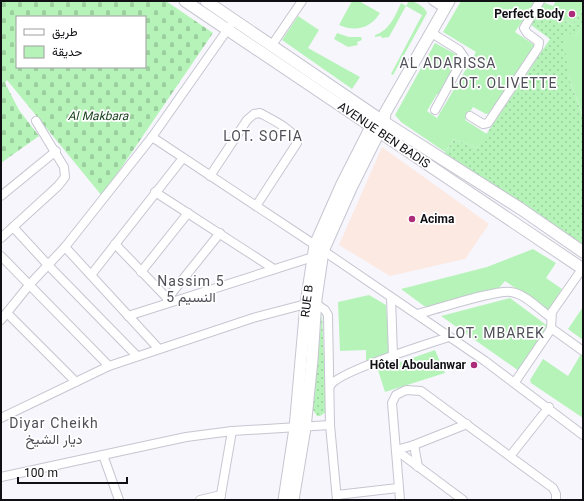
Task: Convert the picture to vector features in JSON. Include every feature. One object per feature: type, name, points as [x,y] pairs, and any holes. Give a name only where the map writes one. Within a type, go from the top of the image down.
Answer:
[{"type":"main road","name":"AVENUE BEN BADIS","points":[[185,1],[227,29],[521,209],[583,252]]},
{"type":"main road","name":"AVENUE BEN BADIS","points":[[206,1],[272,45],[583,269]]},
{"type":"main road","name":"RUE B","points":[[293,500],[311,304],[313,257],[319,248],[379,122],[446,5]]},
{"type":"main road","name":"RUE B","points":[[311,304],[319,248]]},
{"type":"main road","name":"RUE B","points":[[284,500],[300,428]]},
{"type":"street","points":[[272,45],[302,1]]},
{"type":"street","points":[[433,1],[446,5]]},
{"type":"street","points":[[470,116],[483,124],[488,123],[538,48],[539,42],[526,33],[524,28],[540,1]]},
{"type":"street","points":[[1,320],[30,284],[65,247],[152,137],[227,29],[235,20]]},
{"type":"street","points":[[430,32],[459,50],[464,57],[435,110]]},
{"type":"street","points":[[210,176],[241,127],[251,115],[260,113],[282,126],[294,134],[297,143],[256,206]]},
{"type":"street","points":[[1,238],[58,186],[65,177],[64,167],[56,151],[36,121]]},
{"type":"street","points":[[152,137],[417,314],[515,382],[583,435]]},
{"type":"street","points":[[1,196],[56,151]]},
{"type":"street","points":[[91,275],[183,158]]},
{"type":"street","points":[[155,192],[274,269]]},
{"type":"street","points":[[141,272],[188,213]]},
{"type":"street","points":[[13,228],[137,356]]},
{"type":"street","points":[[168,300],[220,233]]},
{"type":"street","points":[[115,244],[168,300]]},
{"type":"street","points":[[65,247],[158,348]]},
{"type":"street","points":[[1,256],[109,366]]},
{"type":"street","points":[[128,316],[168,300],[313,257]]},
{"type":"street","points":[[515,382],[551,328],[550,317],[552,312],[583,269]]},
{"type":"street","points":[[417,314],[498,293],[511,292],[520,295],[550,317]]},
{"type":"street","points":[[391,297],[393,356]]},
{"type":"street","points":[[1,418],[109,366],[158,348],[252,318],[311,304],[325,310],[328,315],[330,425],[337,497],[398,488]]},
{"type":"street","points":[[7,313],[76,382]]},
{"type":"street","points":[[551,328],[583,350]]},
{"type":"street","points":[[330,386],[339,378],[393,356],[450,337]]},
{"type":"street","points":[[400,500],[392,403],[396,395],[406,390],[421,391],[511,455],[553,488],[556,494],[556,500]]},
{"type":"street","points":[[511,455],[549,407]]},
{"type":"street","points":[[396,450],[414,445],[467,424]]},
{"type":"street","points":[[1,477],[186,437],[232,431],[330,425]]},
{"type":"street","points":[[200,500],[221,498],[232,431]]},
{"type":"street","points":[[414,445],[418,467]]},
{"type":"street","points":[[396,450],[463,500]]},
{"type":"street","points":[[102,455],[119,500]]},
{"type":"shaded area","points":[[382,147],[489,224],[465,259],[390,276],[339,245]]},
{"type":"green space","name":"Al Makbara","points":[[1,1],[166,1],[213,33],[102,196],[7,80],[5,83],[19,110],[39,136],[1,163]]},
{"type":"green space","points":[[352,1],[359,1],[380,13],[372,23],[362,28],[351,28],[339,25]]},
{"type":"green space","points":[[409,1],[414,2],[420,5],[427,13],[393,75],[391,74],[422,15],[406,6]]},
{"type":"green space","points":[[461,1],[536,1],[515,32],[536,46],[492,113],[486,114],[473,107],[465,120],[487,134],[477,148],[454,139],[445,152],[401,122],[395,115],[435,43],[461,57],[441,96],[437,94],[427,111],[437,118],[476,52],[443,32]]},
{"type":"green space","points":[[556,1],[583,1],[583,9],[572,25],[541,6],[545,3],[553,6]]},
{"type":"green space","points":[[401,3],[406,6],[389,37],[375,37],[375,35],[385,30],[394,18]]},
{"type":"green space","points":[[541,6],[572,25],[583,9],[583,24],[575,37],[568,75],[583,117],[583,245],[451,157],[448,161],[442,157],[454,139],[477,148],[550,39],[530,23]]},
{"type":"green space","points":[[298,16],[319,30],[308,48],[360,77],[352,89],[282,40]]},
{"type":"green space","points":[[583,24],[583,116],[568,75],[564,36],[569,33],[575,37]]},
{"type":"green space","points":[[337,33],[349,37],[361,37],[362,40],[357,42],[358,45],[348,47],[334,39]]},
{"type":"green space","points":[[533,249],[556,263],[546,278],[562,289],[548,311],[505,281],[499,288],[428,307],[424,306],[401,289],[487,267]]},
{"type":"green space","points":[[369,295],[386,305],[389,350],[386,355],[366,362],[366,350],[340,351],[338,302]]},
{"type":"green space","points":[[510,298],[549,327],[519,371],[441,316]]},
{"type":"green space","points":[[583,307],[583,340],[568,329]]},
{"type":"green space","points":[[322,313],[326,412],[320,416],[317,416],[313,410],[313,403]]},
{"type":"green space","points":[[435,350],[445,373],[385,392],[378,370]]},
{"type":"green space","points":[[581,354],[583,356],[583,418],[531,383],[530,380],[543,359],[568,376]]},
{"type":"place","name":"Perfect Body","points":[[572,14]]},
{"type":"place","name":"Acima","points":[[412,219]]},
{"type":"place","name":"Hôtel Aboulanwar","points":[[474,365]]},
{"type":"district","name":"AL ADARISSA","points":[[448,63]]},
{"type":"district","name":"LOT. OLIVETTE","points":[[504,83]]},
{"type":"district","name":"LOT. SOFIA","points":[[263,136]]},
{"type":"district","name":"Nassim 5 النسيم 5","points":[[191,290]]},
{"type":"district","name":"LOT. MBAREK","points":[[496,333]]},
{"type":"district","name":"Diyar Cheikh ديار الشيخ","points":[[54,432]]}]
